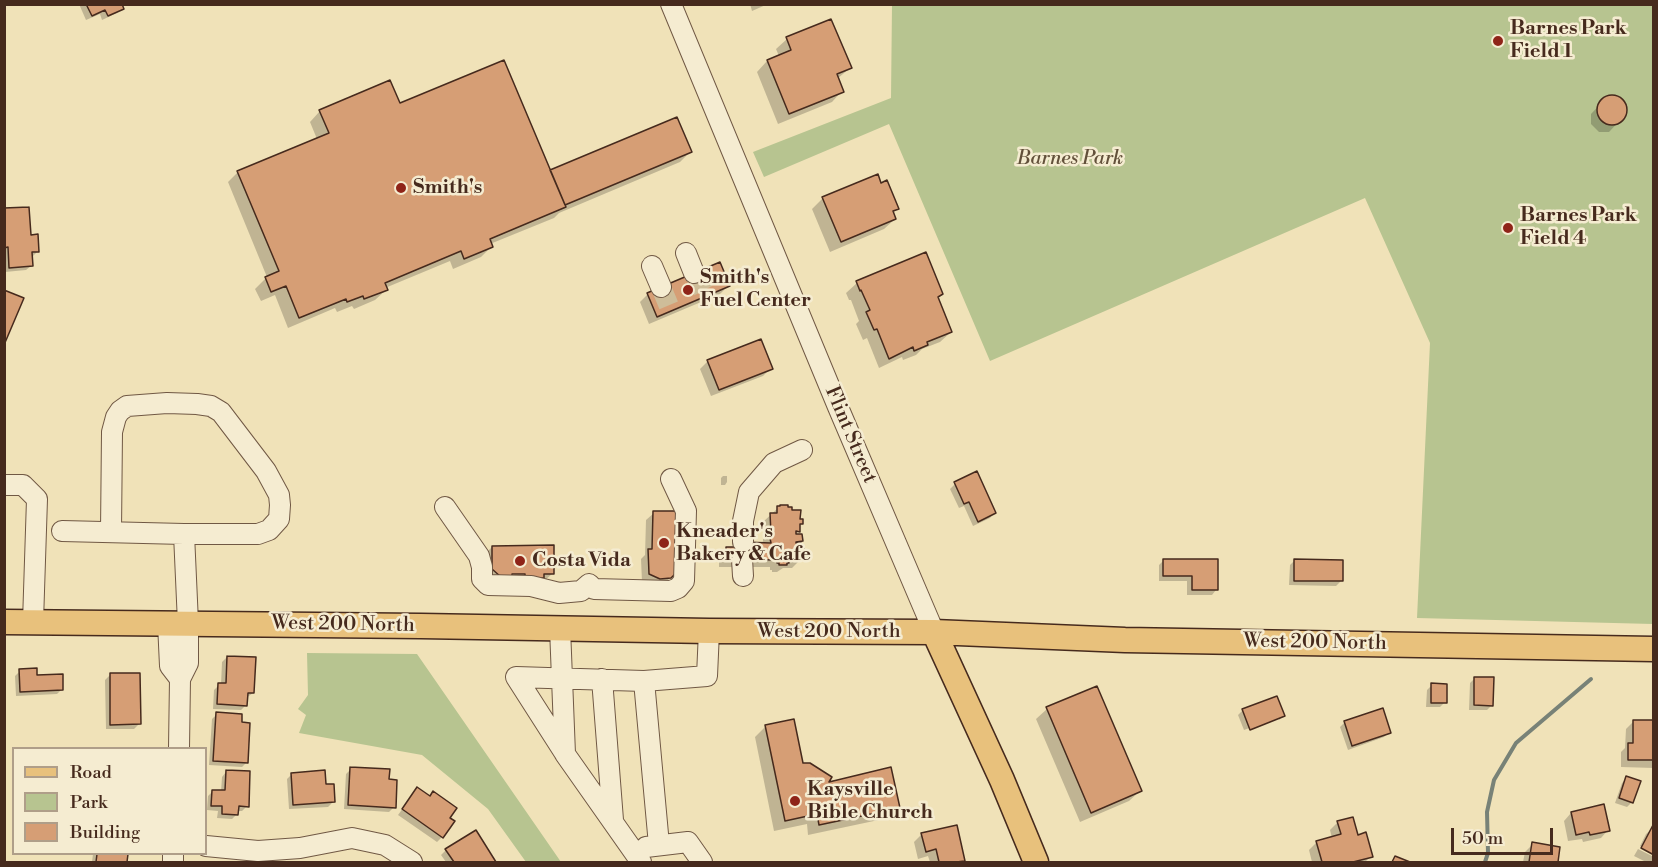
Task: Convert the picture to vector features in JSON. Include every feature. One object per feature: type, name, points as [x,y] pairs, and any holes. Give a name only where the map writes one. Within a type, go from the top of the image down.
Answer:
[{"type":"main road","name":"West 200 North","points":[[4,622],[561,628],[709,632],[934,632],[1136,640],[1653,649]]},
{"type":"main road","name":"Flint Street","points":[[934,632],[1036,862]]},
{"type":"street","name":"Flint Street","points":[[671,4],[934,632]]},
{"type":"street","points":[[686,253],[694,273]]},
{"type":"street","points":[[652,266],[661,287]]},
{"type":"street","points":[[62,531],[258,534],[269,530],[279,519],[279,495],[260,462],[221,411],[211,406],[197,404],[127,406],[116,417],[112,432],[111,531]]},
{"type":"street","points":[[743,559],[743,521],[749,492],[774,463],[802,450]]},
{"type":"street","points":[[445,507],[479,556],[482,579],[488,585],[531,586],[560,593],[581,591],[589,584],[594,589],[671,591],[678,588],[684,581],[686,511],[671,479]]},
{"type":"street","points":[[4,485],[23,485],[37,499],[33,622]]},
{"type":"street","points":[[179,747],[180,679],[188,663],[178,623],[184,534]]},
{"type":"street","points":[[561,628],[565,754]]},
{"type":"street","points":[[702,862],[688,842],[659,844],[637,856],[565,754],[516,677],[644,681],[707,676],[709,632]]},
{"type":"street","points":[[602,679],[613,822]]},
{"type":"street","points":[[644,681],[659,844]]},
{"type":"street","points":[[207,846],[258,851],[300,848],[352,837],[384,845],[412,862]]},
{"type":"green space","name":"Barnes Park","points":[[892,5],[1653,5],[1653,624],[1417,618],[1430,343],[1365,198],[990,361],[889,124],[764,177],[753,152],[891,98]]},
{"type":"green space","points":[[307,653],[417,654],[561,862],[526,862],[488,809],[422,755],[299,733],[306,715],[298,709],[308,695]]},
{"type":"building","points":[[86,4],[122,4],[124,9],[108,16],[105,10],[92,16]]},
{"type":"building","points":[[831,19],[852,68],[837,74],[844,92],[789,114],[767,60],[791,50],[786,37]]},
{"type":"building","name":"Smith's","points":[[504,60],[566,207],[490,239],[493,247],[464,259],[461,251],[385,283],[388,290],[364,299],[363,296],[347,302],[346,299],[299,318],[286,286],[271,292],[265,277],[279,271],[237,171],[329,133],[319,110],[390,80],[400,103]]},
{"type":"building","points":[[1612,95],[1622,100],[1627,110],[1622,120],[1612,125],[1602,120],[1597,110],[1602,100]]},
{"type":"building","points":[[677,117],[692,152],[565,205],[550,170]]},
{"type":"building","points":[[878,174],[881,183],[887,180],[899,209],[893,211],[896,219],[841,242],[822,197]]},
{"type":"building","points":[[29,207],[31,235],[38,234],[39,252],[32,252],[33,266],[9,268],[8,247],[4,248],[4,208]]},
{"type":"building","points":[[926,252],[943,294],[938,297],[952,332],[927,342],[928,345],[914,351],[913,347],[889,359],[877,329],[874,330],[866,312],[870,310],[856,281]]},
{"type":"building","name":"Smith's Fuel Center","points":[[720,262],[730,286],[657,317],[647,293]]},
{"type":"building","points":[[4,290],[24,298],[4,345]]},
{"type":"building","points":[[761,339],[773,369],[719,390],[707,360]]},
{"type":"building","points":[[977,471],[996,513],[978,522],[969,502],[964,504],[954,482]]},
{"type":"building","points":[[788,505],[792,507],[792,510],[801,510],[800,519],[803,519],[803,524],[800,524],[800,532],[796,531],[796,534],[802,534],[803,541],[796,543],[801,543],[801,548],[804,548],[801,561],[789,560],[787,565],[779,565],[777,560],[726,559],[726,547],[742,547],[743,542],[771,543],[770,513],[777,513],[777,506]]},
{"type":"building","name":"Kneader's Bakery & Cafe","points":[[653,511],[676,511],[675,574],[671,578],[660,579],[649,574],[648,549],[652,549]]},
{"type":"building","points":[[554,545],[554,574],[544,574],[544,578],[525,578],[525,574],[501,577],[492,569],[492,546]]},
{"type":"building","points":[[1163,559],[1218,559],[1218,590],[1192,590],[1192,576],[1163,576]]},
{"type":"building","points":[[1294,559],[1343,560],[1343,581],[1294,581]]},
{"type":"building","points":[[227,656],[256,657],[254,693],[248,693],[247,706],[217,704],[218,683],[226,683]]},
{"type":"building","points":[[37,668],[37,675],[63,674],[63,690],[20,692],[19,669]]},
{"type":"building","points":[[110,673],[140,673],[141,724],[110,725]]},
{"type":"building","points":[[1474,677],[1494,677],[1493,706],[1474,705]]},
{"type":"building","points":[[1431,683],[1447,684],[1447,703],[1431,703]]},
{"type":"building","points":[[1097,686],[1142,791],[1091,813],[1046,707]]},
{"type":"building","points":[[1277,696],[1285,716],[1250,730],[1242,709]]},
{"type":"building","points":[[1383,708],[1391,733],[1352,746],[1344,721]]},
{"type":"building","points":[[216,712],[242,714],[242,722],[250,723],[248,763],[213,761]]},
{"type":"building","points":[[794,719],[803,763],[810,763],[832,777],[829,782],[891,767],[900,808],[819,825],[817,814],[785,821],[765,725]]},
{"type":"building","points":[[1633,720],[1654,720],[1654,760],[1628,760],[1628,743],[1633,743]]},
{"type":"building","points":[[350,767],[390,769],[389,779],[397,780],[396,808],[348,805]]},
{"type":"building","points":[[226,770],[250,771],[249,807],[239,806],[238,815],[222,814],[222,806],[211,806],[212,790],[225,790]]},
{"type":"building","points":[[325,770],[326,784],[334,784],[335,802],[293,805],[291,773]]},
{"type":"building","points":[[1626,776],[1641,781],[1633,803],[1619,798]]},
{"type":"building","points":[[417,787],[430,796],[433,791],[457,808],[450,818],[455,821],[443,838],[402,809]]},
{"type":"building","points":[[1604,804],[1610,831],[1576,835],[1571,812]]},
{"type":"building","points":[[1353,817],[1358,835],[1366,832],[1373,857],[1353,862],[1322,862],[1316,841],[1341,834],[1337,821]]},
{"type":"building","points":[[957,825],[965,861],[939,862],[936,849],[926,852],[921,833]]},
{"type":"building","points":[[1654,825],[1654,855],[1641,848]]},
{"type":"building","points":[[476,830],[496,862],[454,862],[445,849]]},
{"type":"building","points":[[1532,842],[1560,847],[1558,862],[1529,862]]},
{"type":"building","points":[[97,855],[128,855],[127,862],[96,862]]},
{"type":"building","points":[[1395,856],[1410,862],[1392,862]]},
{"type":"waterway","points":[[1485,862],[1488,853],[1487,812],[1494,780],[1516,743],[1591,679]]},
{"type":"tunnel","points":[[694,273],[706,296]]},
{"type":"tunnel","points":[[661,287],[671,311]]},
{"type":"place","name":"Barnes Park Field 1","points":[[1498,41]]},
{"type":"place","name":"Smith's","points":[[401,188]]},
{"type":"place","name":"Barnes Park Field 4","points":[[1508,228]]},
{"type":"place","name":"Smith's Fuel Center","points":[[688,290]]},
{"type":"place","name":"Kneader's Bakery & Cafe","points":[[664,543]]},
{"type":"place","name":"Costa Vida","points":[[520,561]]},
{"type":"place","name":"Kaysville Bible Church","points":[[795,801]]}]
